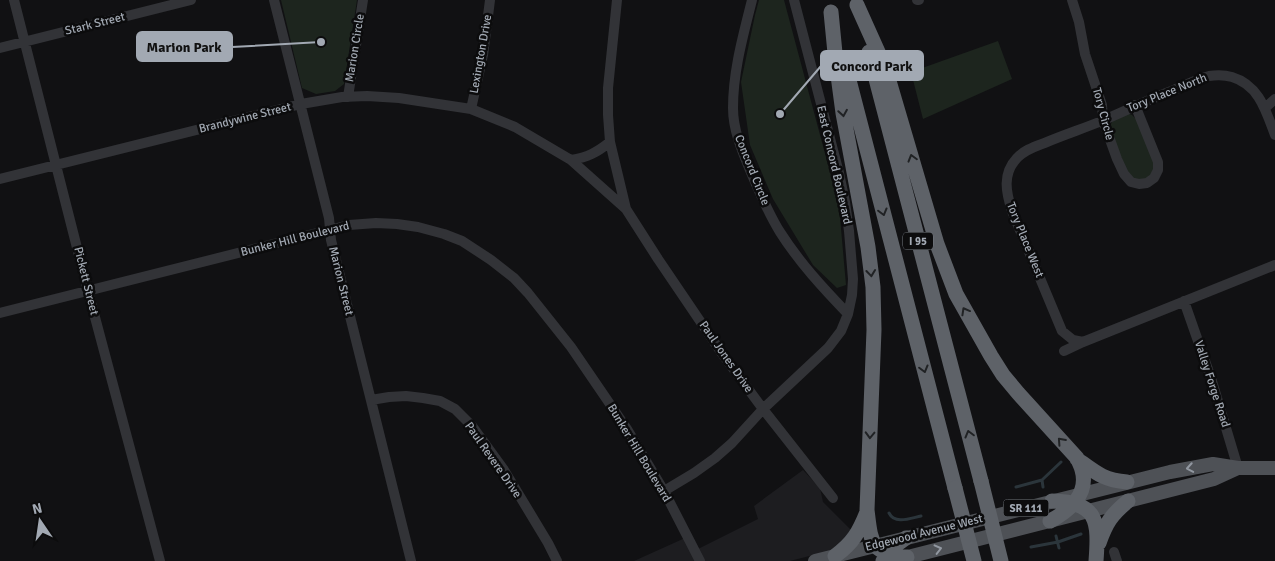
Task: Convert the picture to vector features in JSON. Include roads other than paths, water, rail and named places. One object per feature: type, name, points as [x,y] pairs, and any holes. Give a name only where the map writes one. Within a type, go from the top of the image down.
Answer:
[{"type":"highway","points":[[857,3],[887,74],[936,244],[956,294],[1004,375],[1077,458],[1096,473],[1106,478],[1127,482]]},
{"type":"highway","name":"I 95","points":[[857,3],[1001,561]]},
{"type":"highway","points":[[830,6],[843,113],[868,247],[873,287],[874,330],[867,510],[870,537],[884,555],[907,557]]},
{"type":"highway","name":"I 95","points":[[830,6],[974,561]]},
{"type":"highway","points":[[1050,521],[1061,515],[1077,499],[1082,487],[1083,478],[1082,469],[1077,458]]},
{"type":"highway","points":[[1052,501],[1077,499]]},
{"type":"highway","points":[[1077,499],[1088,511],[1096,525],[1096,555]]},
{"type":"highway","points":[[1096,555],[1103,532],[1112,516],[1128,501]]},
{"type":"highway","points":[[835,556],[853,540],[867,510]]},
{"type":"highway","points":[[884,555],[906,538]]},
{"type":"main road","name":"Edgewood Avenue West","points":[[1077,499],[1127,482],[1213,464],[1238,468],[1275,468]]},
{"type":"main road","name":"Edgewood Avenue West","points":[[907,557],[1214,479],[1238,468]]},
{"type":"main road","name":"Edgewood Avenue West","points":[[906,538],[1052,501]]},
{"type":"main road","name":"Edgewood Avenue West","points":[[815,561],[835,556],[884,555]]},
{"type":"street","name":"Pickett Street","points":[[14,0],[88,291],[160,561]]},
{"type":"street","name":"Stark Street","points":[[0,48],[191,0]]},
{"type":"street","name":"Marion Street","points":[[274,0],[329,218],[331,240],[412,561]]},
{"type":"street","name":"Marion Circle","points":[[348,97],[363,0]]},
{"type":"street","name":"Lexington Drive","points":[[472,109],[490,0]]},
{"type":"street","name":"Paul Jones Drive","points":[[617,0],[608,88],[608,115],[610,142],[626,209]]},
{"type":"street","name":"Concord Circle","points":[[752,0],[734,80],[733,110],[736,131],[743,154],[766,206],[780,232],[808,272],[848,314]]},
{"type":"street","name":"East Concord Boulevard","points":[[664,491],[694,474],[732,442],[828,348],[840,332],[848,314],[853,279],[845,202],[794,0]]},
{"type":"street","name":"Tory Circle","points":[[1072,0],[1079,22],[1085,54],[1102,105],[1102,120],[1117,159],[1124,174],[1131,182],[1147,184],[1154,178],[1158,170],[1158,162],[1135,105]]},
{"type":"street","name":"Tory Place North","points":[[1102,120],[1200,79],[1225,75],[1242,81],[1258,95],[1275,135]]},
{"type":"street","name":"Brandywine Street","points":[[0,179],[301,104],[342,97],[399,98],[472,109],[493,118]]},
{"type":"street","points":[[1265,108],[1275,99]]},
{"type":"street","name":"Paul Jones Drive","points":[[493,118],[515,127],[571,160],[626,209],[721,352],[763,410],[833,498]]},
{"type":"street","name":"Tory Place West","points":[[1083,342],[1073,340],[1062,331],[1012,211],[1006,194],[1006,179],[1010,168],[1017,158],[1028,149],[1102,120]]},
{"type":"street","points":[[571,160],[586,157],[599,151],[610,142]]},
{"type":"street","name":"Bunker Hill Boulevard","points":[[0,313],[349,225],[397,224],[418,227],[462,241],[514,278],[571,347],[627,429],[664,491],[700,561]]},
{"type":"street","points":[[1064,351],[1275,264]]},
{"type":"street","name":"Valley Forge Road","points":[[1184,301],[1211,378],[1238,468]]},
{"type":"street","name":"Paul Revere Drive","points":[[371,400],[406,396],[423,398],[440,401],[455,410],[472,426],[504,470],[557,561]]},
{"type":"waterway","points":[[1016,487],[1042,480],[1061,462]]},
{"type":"waterway","points":[[1042,480],[1043,487]]},
{"type":"waterway","points":[[889,513],[892,517],[899,520],[921,516]]},
{"type":"waterway","points":[[1031,547],[1058,542],[1081,534]]},
{"type":"waterway","points":[[1056,536],[1059,548]]},
{"type":"place","name":"Marion Park","points":[[321,42]]},
{"type":"place","name":"Concord Park","points":[[780,114]]}]
